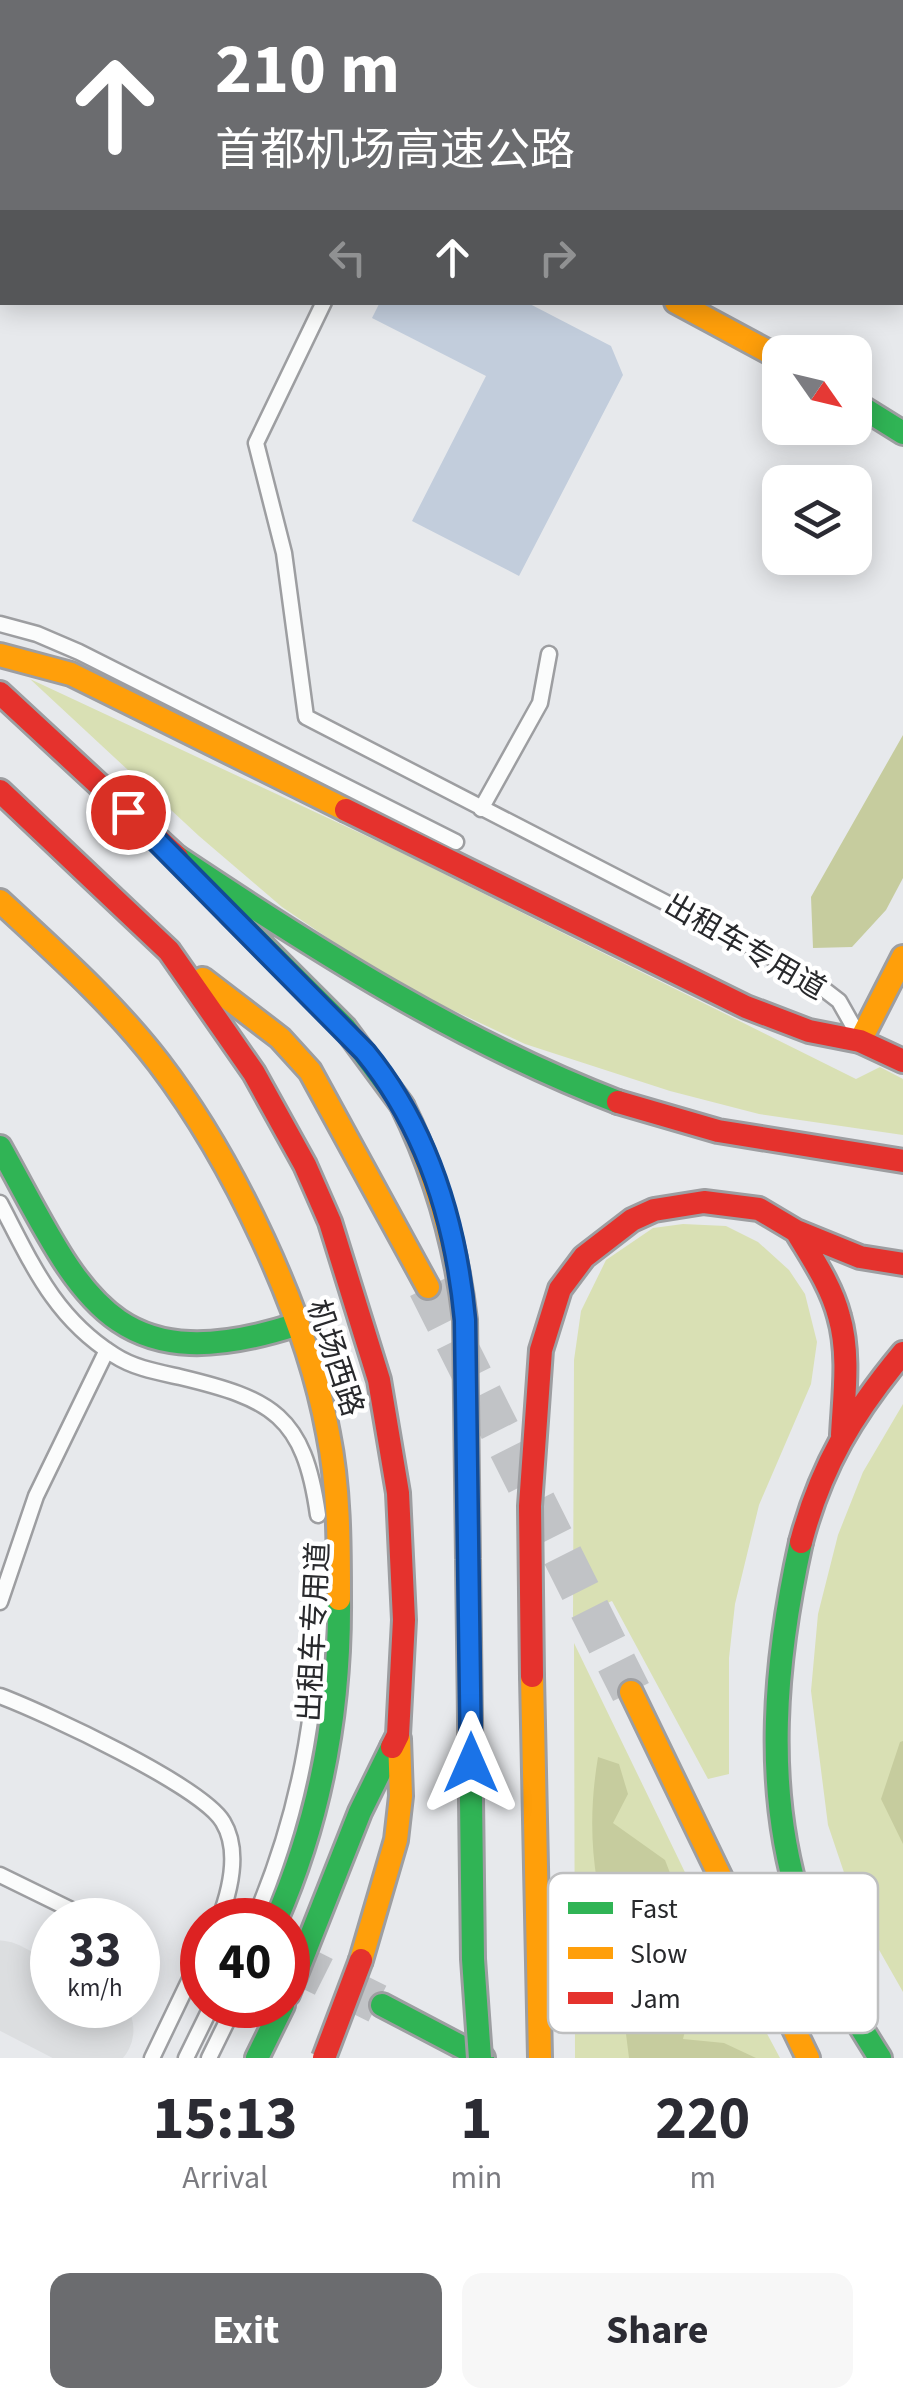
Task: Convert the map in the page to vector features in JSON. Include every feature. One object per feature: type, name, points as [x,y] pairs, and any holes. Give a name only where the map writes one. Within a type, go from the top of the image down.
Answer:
[{"type":"main road","points":[[682,305],[762,348]]},
{"type":"main road","points":[[872,393],[887,398]]},
{"type":"main road","points":[[872,415],[903,434]]},
{"type":"main road","points":[[0,654],[75,662],[746,1007],[808,1031],[860,1041],[903,1061]]},
{"type":"main road","points":[[0,693],[176,857],[354,1038],[386,1077],[428,1159],[458,1258],[465,1320],[473,1959],[481,2058]]},
{"type":"main road","points":[[0,791],[169,951],[280,1038],[310,1071],[428,1287]]},
{"type":"main road","points":[[176,857],[380,990],[525,1065],[684,1123],[777,1143],[903,1161]]},
{"type":"main road","name":"机场西路","points":[[0,902],[102,998],[178,1088],[252,1222],[295,1325],[322,1405],[330,1448],[340,1564],[336,1704],[301,1863],[286,1898]]},
{"type":"main road","points":[[169,951],[254,1073],[305,1165],[330,1222],[367,1334],[391,1442],[398,1494],[404,1620],[401,1796],[396,1840],[361,1960],[324,2058]]},
{"type":"main road","points":[[860,1041],[903,958]]},
{"type":"main road","points":[[0,1147],[50,1236],[108,1316],[147,1336],[176,1345],[240,1342],[295,1325]]},
{"type":"main road","points":[[540,2058],[530,1506],[544,1336],[560,1289],[584,1257],[632,1220],[654,1210],[685,1204],[750,1206],[860,1258],[903,1264]]},
{"type":"main road","points":[[796,1231],[834,1301],[840,1322],[844,1373],[842,1435]]},
{"type":"main road","points":[[792,1873],[776,1756],[778,1678],[794,1574],[814,1498],[842,1435],[903,1353]]},
{"type":"main road","points":[[631,1692],[719,1873]]},
{"type":"main road","points":[[310,1938],[360,1812],[396,1741],[400,1720]]},
{"type":"main road","points":[[382,2006],[481,2058]]},
{"type":"main road","points":[[258,2058],[272,2028]]},
{"type":"main road","points":[[796,2033],[808,2058]]},
{"type":"main road","points":[[866,2033],[880,2058]]},
{"type":"lane","name":"出租车专用道","points":[[323,305],[256,443],[284,553],[306,717],[804,974],[839,1001],[852,1019],[860,1041]]},
{"type":"lane","points":[[0,624],[37,634],[75,662],[464,846]]},
{"type":"lane","points":[[481,808],[540,703],[549,654]]},
{"type":"lane","name":"出租车专用道","points":[[763,996],[860,1041]]},
{"type":"lane","name":"出租车专用道","points":[[0,1204],[42,1284],[77,1329],[140,1368],[242,1393],[291,1429],[308,1463],[319,1527]]},
{"type":"lane","points":[[0,1602],[36,1496],[107,1350]]},
{"type":"lane","name":"出租车专用道","points":[[263,1898],[306,1758],[316,1685],[321,1578]]},
{"type":"lane","points":[[0,1696],[32,1708],[195,1793],[223,1821],[232,1850],[225,1898]]},
{"type":"lane","points":[[0,1874],[48,1898]]},
{"type":"lane","points":[[152,2058],[180,2000]]},
{"type":"lane","points":[[186,2058],[201,2028]]},
{"type":"lane","points":[[208,2058],[223,2028]]},
{"type":"green space","points":[[30,679],[392,848],[856,1079],[880,1067],[903,1079],[903,1135],[759,1114],[670,1091],[525,1044],[393,982],[282,907],[199,836]]},
{"type":"green space","points":[[903,735],[903,878],[886,910],[852,947],[813,948],[811,897]]},
{"type":"green space","points":[[683,1224],[726,1226],[758,1242],[789,1270],[805,1294],[817,1342],[811,1384],[759,1505],[735,1604],[729,1658],[729,1774],[708,1779],[612,1601],[573,1618],[574,1360],[581,1311],[606,1260],[653,1228]]},
{"type":"green space","points":[[903,1404],[903,1992],[878,1948],[878,1873],[844,1873],[828,1825],[811,1691],[818,1614],[838,1535],[863,1472]]},
{"type":"green space","points":[[574,1643],[685,1873],[575,1873]]},
{"type":"green space","points":[[903,1741],[903,1844],[881,1799]]},
{"type":"green space","points":[[598,1757],[619,1764],[628,1794],[613,1823],[665,1860],[670,1873],[596,1873],[594,1788]]},
{"type":"green space","points":[[575,2033],[767,2033],[780,2058],[575,2058]]},
{"type":"green space","points":[[684,2033],[683,2039],[724,2043],[756,2058],[629,2058],[626,2034]]},
{"type":"building","points":[[378,305],[532,305],[611,346],[623,375],[519,576],[412,521],[486,376],[372,318]]},
{"type":"taxiway","points":[[0,1983],[91,2030]]},
{"type":"tunnel","points":[[428,1287],[631,1692]]},
{"type":"tunnel","points":[[310,1970],[378,2004]]},
{"type":"traffic: fast","points":[[872,414],[903,433]]},
{"type":"traffic: fast","points":[[177,857],[391,992],[502,1051],[618,1102]]},
{"type":"traffic: fast","points":[[231,914],[345,1028],[402,1105]]},
{"type":"traffic: fast","points":[[0,1147],[79,1282],[107,1312],[140,1332],[181,1342],[232,1340],[295,1325]]},
{"type":"traffic: fast","points":[[792,1873],[781,1814],[777,1722],[785,1631],[801,1542]]},
{"type":"traffic: fast","points":[[468,1559],[473,1959],[480,2058]]},
{"type":"traffic: fast","points":[[285,1898],[305,1842],[325,1763],[336,1682],[339,1599]]},
{"type":"traffic: fast","points":[[310,1938],[360,1812],[392,1747]]},
{"type":"traffic: fast","points":[[382,2005],[483,2058]]},
{"type":"traffic: fast","points":[[257,2058],[272,2028]]},
{"type":"traffic: fast","points":[[864,2033],[880,2058]]},
{"type":"traffic: slow","points":[[682,305],[762,348]]},
{"type":"traffic: slow","points":[[0,655],[71,674],[346,810]]},
{"type":"traffic: slow","points":[[0,901],[103,999],[159,1063],[214,1145],[263,1239],[303,1338],[328,1433],[336,1495],[339,1599]]},
{"type":"traffic: slow","points":[[860,1041],[903,957]]},
{"type":"traffic: slow","points":[[203,979],[280,1038],[310,1071],[428,1287]]},
{"type":"traffic: slow","points":[[402,1105],[435,1183],[461,1292],[465,1320],[468,1559]]},
{"type":"traffic: slow","points":[[532,1676],[540,2058]]},
{"type":"traffic: slow","points":[[631,1692],[719,1873]]},
{"type":"traffic: slow","points":[[361,1960],[396,1840],[401,1796],[399,1739]]},
{"type":"traffic: slow","points":[[796,2033],[808,2058]]},
{"type":"traffic: jam","points":[[0,693],[177,857]]},
{"type":"traffic: jam","points":[[0,791],[169,951]]},
{"type":"traffic: jam","points":[[346,810],[746,1007],[809,1031],[860,1041],[903,1061]]},
{"type":"traffic: jam","points":[[169,951],[254,1073],[305,1165],[330,1222],[379,1380],[398,1493],[404,1620],[398,1735],[392,1747]]},
{"type":"traffic: jam","points":[[618,1102],[718,1131],[903,1161]]},
{"type":"traffic: jam","points":[[532,1676],[530,1506],[541,1350],[560,1289],[584,1257],[632,1220],[654,1210],[704,1202],[759,1209],[796,1231],[860,1257],[903,1264]]},
{"type":"traffic: jam","points":[[796,1231],[831,1293],[839,1316],[845,1375],[842,1435]]},
{"type":"traffic: jam","points":[[801,1542],[818,1489],[841,1442],[903,1353]]},
{"type":"traffic: jam","points":[[324,2058],[361,1960]]},
{"type":"route","points":[[128,812],[365,1052],[386,1077],[434,1175],[458,1258],[465,1320],[471,1763]]}]
